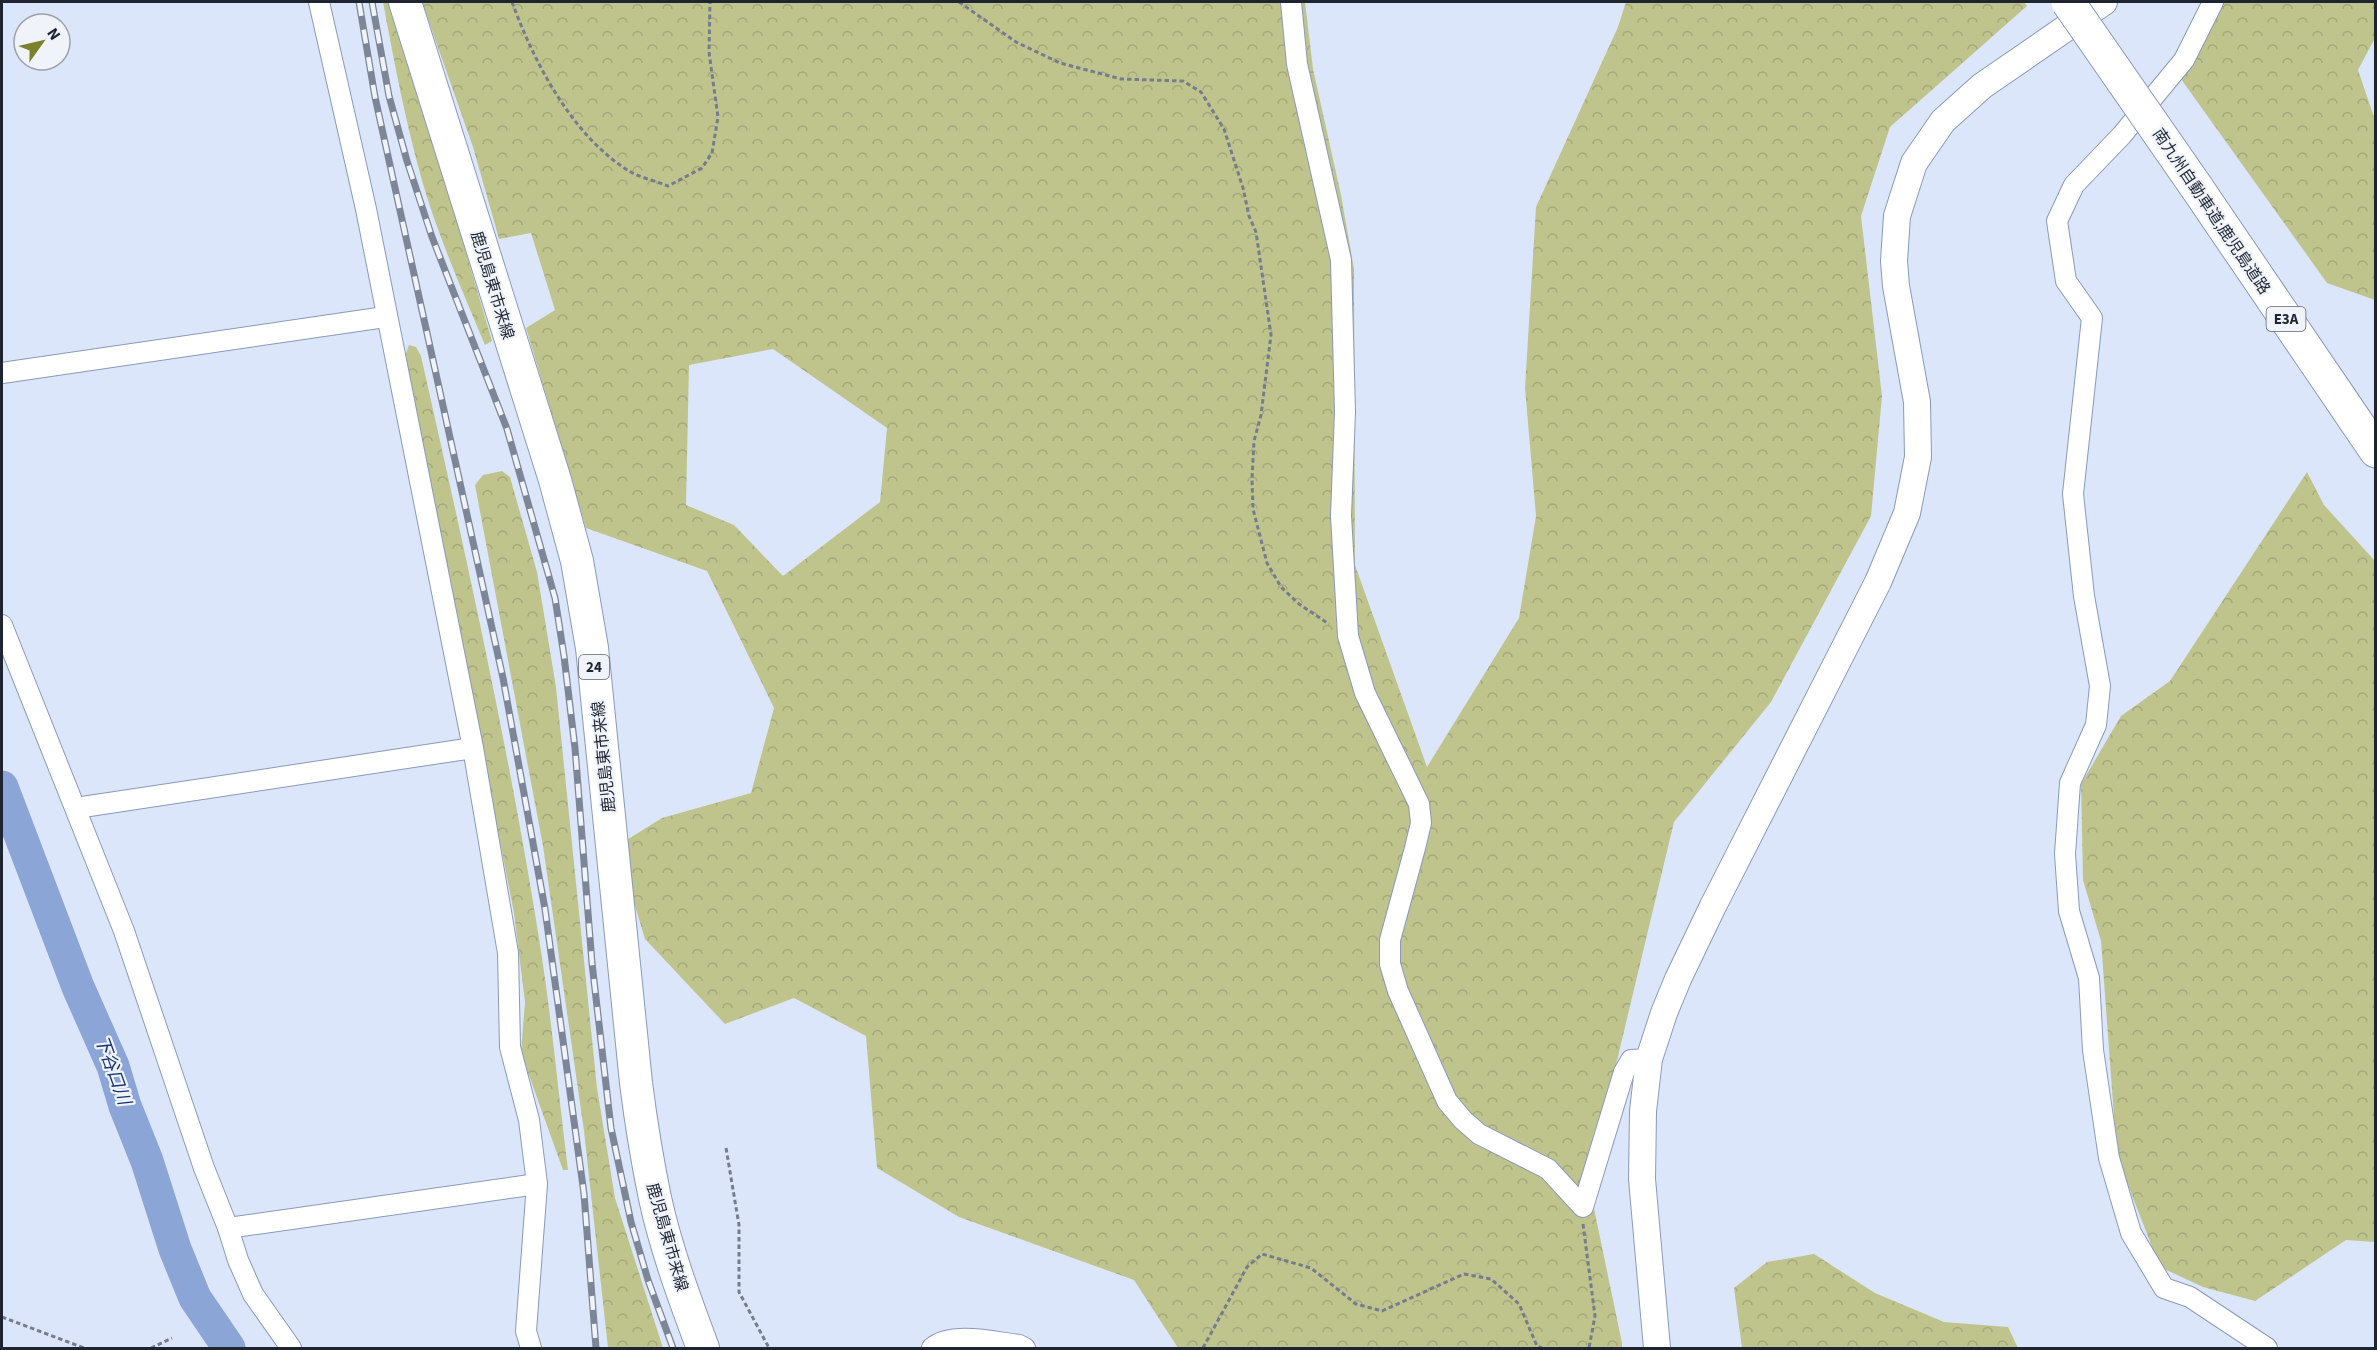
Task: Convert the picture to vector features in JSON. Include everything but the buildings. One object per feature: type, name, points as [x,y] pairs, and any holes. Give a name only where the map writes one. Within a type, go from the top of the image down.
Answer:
[{"type":"highway","name":"南九州自動車道;鹿児島道路","points":[[2068,2],[2376,451]]},
{"type":"main road","name":"鹿児島東市来線","points":[[405,2],[555,480],[577,561],[592,648],[636,1083],[645,1146],[669,1250],[703,1348]]},
{"type":"street","points":[[319,2],[366,209],[473,748],[508,953],[510,1047],[529,1120],[537,1184],[526,1331],[531,1348]]},
{"type":"street","points":[[1291,2],[1297,64],[1341,260],[1345,340],[1341,516],[1348,636],[1365,693],[1419,804],[1421,823],[1390,940],[1390,964],[1398,991],[1447,1101],[1479,1134],[1548,1169],[1583,1208]]},
{"type":"street","points":[[1657,1348],[1642,1179],[1643,1111],[1650,1059],[1664,1013],[1683,969],[1878,582],[1907,513],[1918,457],[1917,402],[1896,286],[1894,261],[1897,216],[1914,163],[1943,121],[1982,86],[2104,2]]},
{"type":"street","points":[[2213,2],[2184,60],[2122,135],[2074,185],[2057,221],[2067,281],[2092,318],[2073,494],[2084,596],[2100,686],[2096,725],[2070,783],[2066,854],[2069,911],[2089,978],[2093,1050],[2109,1158],[2131,1233],[2164,1288],[2190,1296],[2267,1348]]},
{"type":"street","points":[[2,373],[386,317]]},
{"type":"street","points":[[2,625],[124,931],[204,1168],[238,1260],[253,1294],[291,1348]]},
{"type":"street","points":[[76,808],[473,748]]},
{"type":"street","points":[[1583,1208],[1624,1072],[1631,1060],[1650,1059]]},
{"type":"street","points":[[228,1228],[537,1184]]},
{"type":"street","points":[[932,1348],[936,1344],[955,1338],[1019,1344],[1025,1348]]},
{"type":"path","points":[[512,2],[540,69],[577,124],[614,160],[631,172],[668,186],[702,168],[712,153],[718,117],[709,52],[710,2]]},
{"type":"path","points":[[959,2],[1016,42],[1060,63],[1121,79],[1183,81],[1201,92],[1213,110],[1224,129],[1243,188],[1249,216],[1256,232],[1270,335],[1261,415],[1254,441],[1253,509],[1267,563],[1281,587],[1299,604],[1348,636]]},
{"type":"path","points":[[726,1148],[739,1225],[740,1292],[769,1348]]},
{"type":"path","points":[[1583,1208],[1584,1234],[1595,1316],[1589,1348]]},
{"type":"path","points":[[1203,1348],[1247,1267],[1262,1254],[1311,1268],[1356,1304],[1382,1311],[1464,1274],[1491,1279],[1519,1304],[1537,1346],[1542,1348]]},
{"type":"path","points":[[2,1317],[84,1348]]},
{"type":"path","points":[[151,1348],[172,1338]]},
{"type":"green space","points":[[383,2],[392,2],[492,341],[485,345],[442,241],[427,198],[405,112]]},
{"type":"green space","points":[[422,2],[1305,2],[1313,69],[1341,195],[1354,269],[1355,565],[1427,767],[1519,618],[1536,516],[1525,388],[1536,207],[1618,27],[1626,2],[2024,2],[2027,6],[1890,127],[1861,216],[1882,396],[1871,516],[1771,702],[1674,822],[1614,1073],[1592,1199],[1622,1348],[1178,1348],[1134,1280],[959,1217],[877,1168],[866,1036],[794,998],[725,1024],[645,939],[617,846],[662,818],[751,793],[774,708],[707,571],[586,528],[526,328],[555,310],[531,233],[499,239],[473,147]],"holes":[[[773,349],[887,428],[880,502],[783,576],[734,525],[686,505],[689,365]]]},
{"type":"green space","points":[[2220,2],[2375,2],[2375,38],[2358,70],[2375,120],[2375,300],[2327,283],[2181,79]]},
{"type":"green space","points":[[409,345],[416,347],[421,356],[469,571],[513,787],[543,962],[568,1170],[563,1170],[521,1053],[525,1002],[514,913],[405,356]]},
{"type":"green space","points":[[502,471],[510,477],[537,572],[556,687],[597,1088],[615,1198],[663,1348],[608,1348],[584,1131],[543,846],[475,485],[483,475]]},
{"type":"green space","points":[[2307,472],[2324,505],[2375,561],[2375,1242],[2346,1240],[2255,1301],[2203,1287],[2160,1267],[2117,1157],[2101,941],[2083,880],[2081,784],[2121,716],[2170,681]]},
{"type":"green space","points":[[1814,1254],[1875,1293],[1944,1322],[2008,1327],[2018,1348],[1742,1348],[1734,1288],[1767,1262]]},
{"type":"waterway","name":"下谷口川","points":[[2,787],[78,987],[113,1066],[175,1249],[195,1298],[229,1348]]},
{"type":"railway","points":[[359,2],[375,97],[503,678],[545,909],[584,1194],[596,1348]]},
{"type":"railway","points":[[372,2],[389,96],[407,161],[432,237],[507,429],[555,598],[575,748],[592,963],[611,1128],[631,1222],[648,1280],[673,1348]]}]
